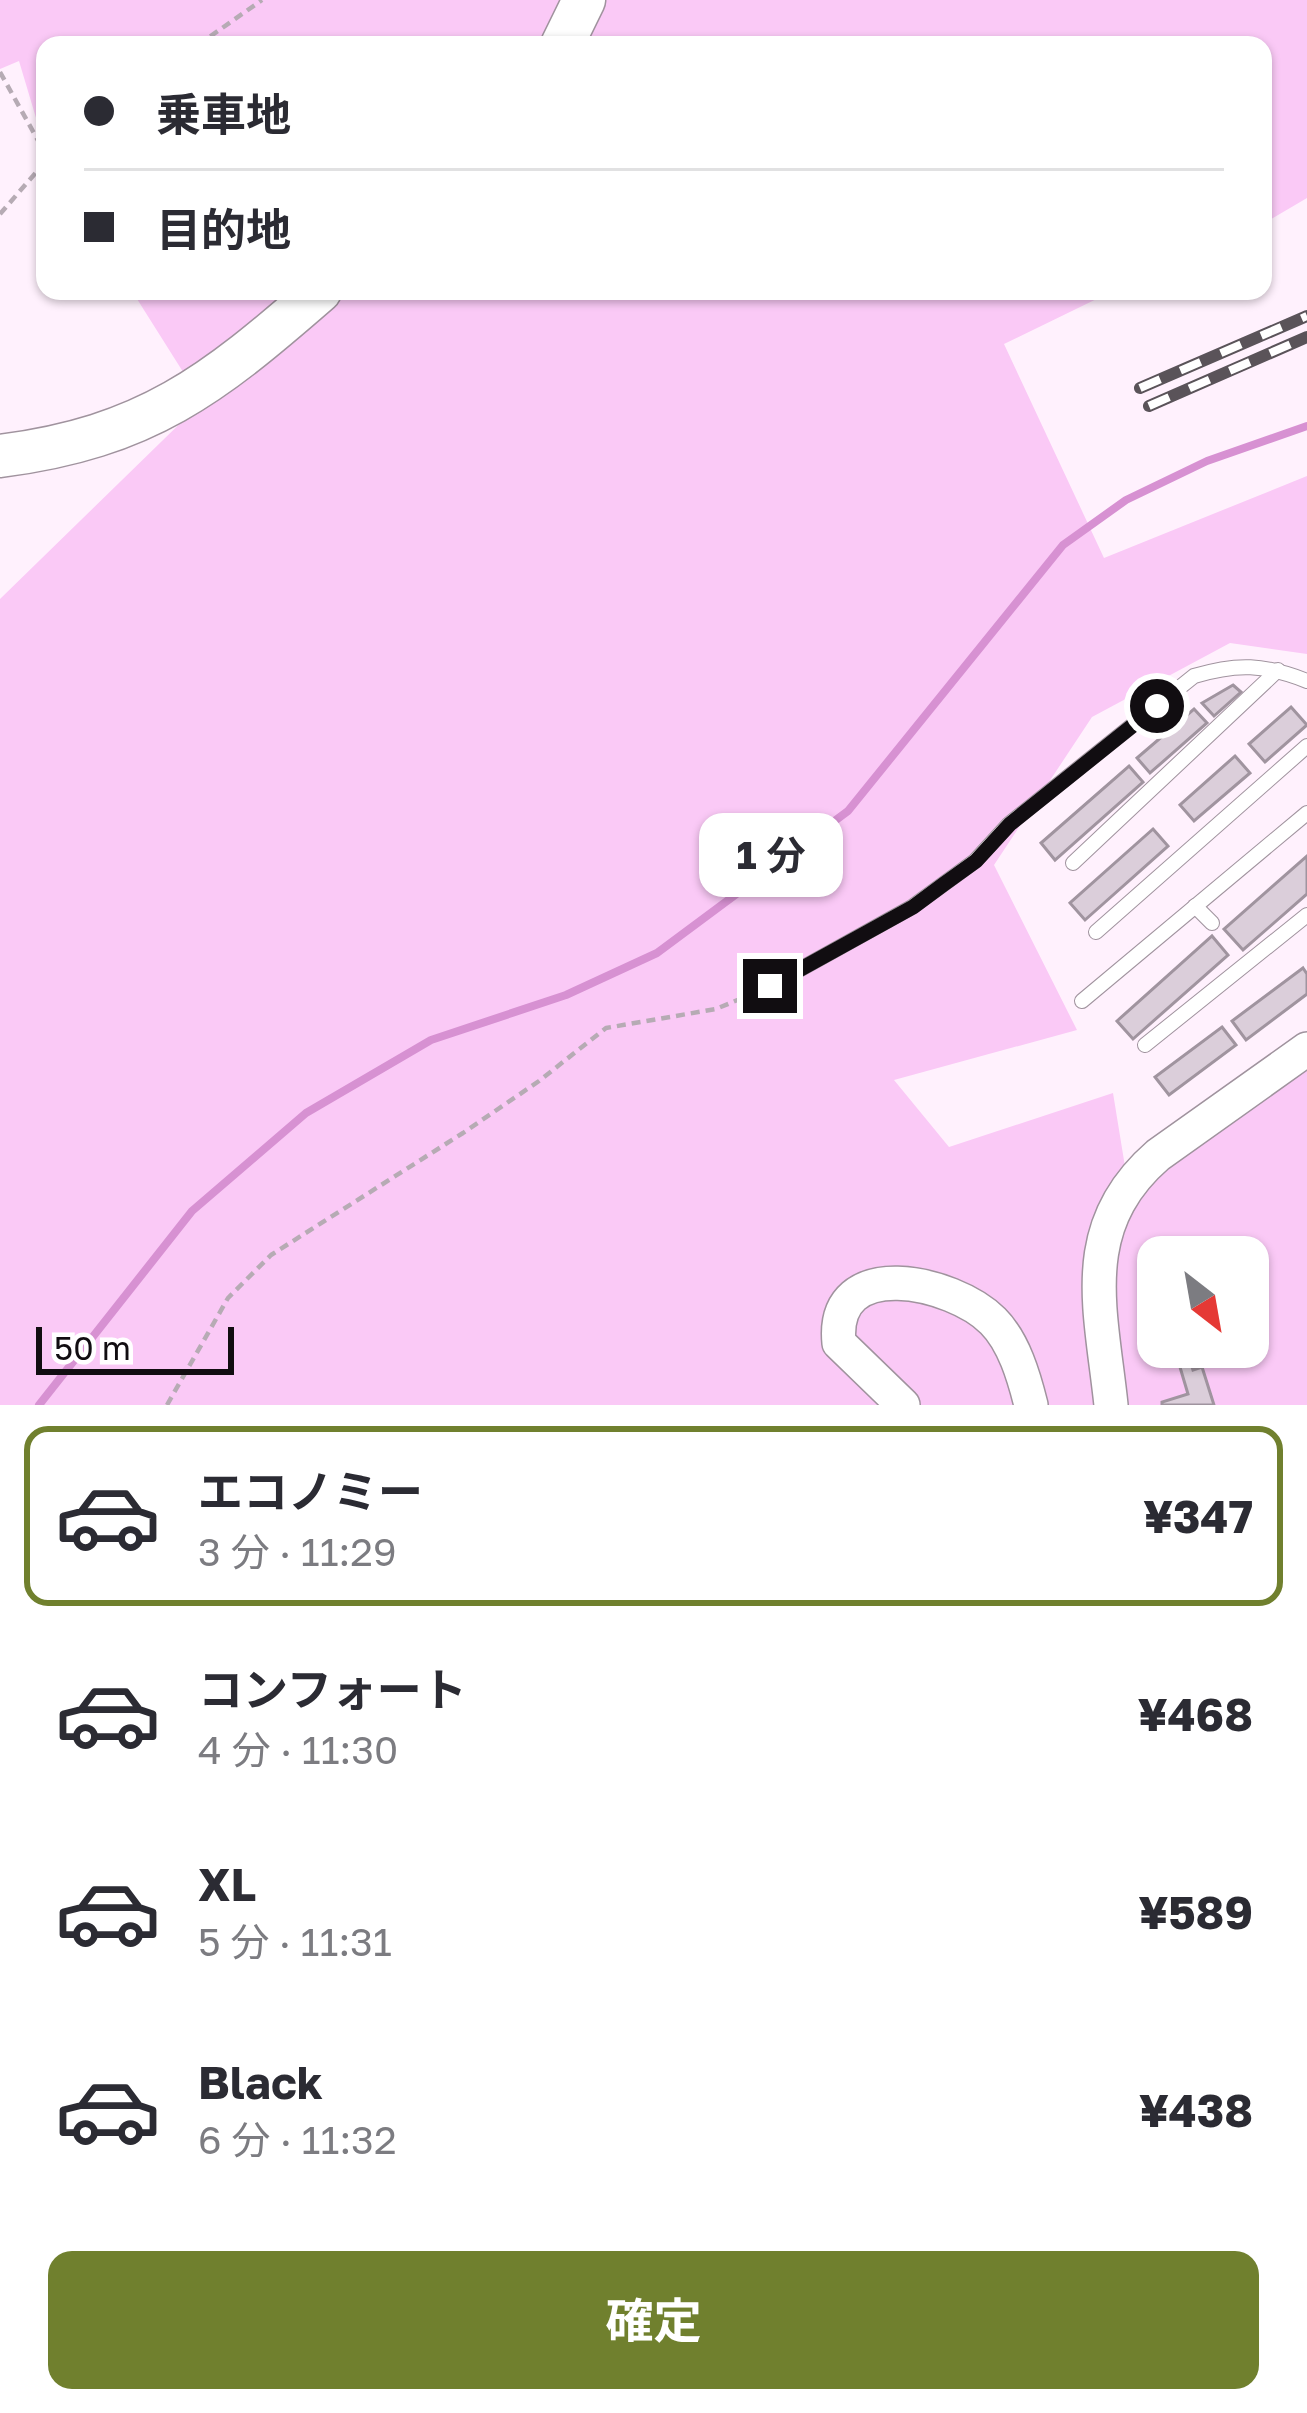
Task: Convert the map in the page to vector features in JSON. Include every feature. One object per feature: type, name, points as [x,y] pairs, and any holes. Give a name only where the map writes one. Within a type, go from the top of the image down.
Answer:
[{"type":"main road","points":[[566,36],[584,0]]},
{"type":"main road","points":[[0,456],[81,442],[172,406],[253,350],[310,300]]},
{"type":"street","points":[[1111,1405],[1097,1262],[1117,1202],[1158,1155],[1307,1049]]},
{"type":"street","points":[[903,1405],[839,1342],[837,1320],[844,1304],[872,1285],[916,1286],[983,1313],[996,1323],[1010,1346],[1031,1405]]},
{"type":"lane","points":[[770,986],[913,907],[976,861],[1010,824],[1194,676],[1230,665],[1278,670],[1307,681]]},
{"type":"lane","points":[[1073,863],[1278,670]]},
{"type":"lane","points":[[1096,932],[1307,746]]},
{"type":"lane","points":[[1143,797],[1159,811]]},
{"type":"lane","points":[[1082,1001],[1307,813]]},
{"type":"lane","points":[[1195,906],[1212,923]]},
{"type":"lane","points":[[1145,1046],[1307,915]]},
{"type":"path","points":[[211,36],[262,0]]},
{"type":"path","points":[[0,72],[36,137]]},
{"type":"path","points":[[0,214],[36,172]]},
{"type":"path","points":[[166,1405],[228,1298],[271,1255],[463,1133],[606,1028],[716,1009],[770,986]]},
{"type":"shaded area","points":[[0,0],[1307,0],[1307,198],[1272,219],[1272,36],[36,36],[36,118],[19,61],[0,69]]},
{"type":"shaded area","points":[[138,300],[1094,300],[1004,344],[1104,558],[1307,476],[1307,654],[1230,643],[1092,717],[994,865],[1077,1030],[894,1080],[949,1147],[1113,1093],[1128,1185],[1307,1069],[1307,1405],[0,1405],[0,599],[202,402]]},
{"type":"building","points":[[1233,685],[1241,692],[1214,716],[1202,703]]},
{"type":"building","points":[[1291,707],[1307,725],[1265,762],[1249,744]]},
{"type":"building","points":[[1194,709],[1207,723],[1150,773],[1137,758]]},
{"type":"building","points":[[1235,756],[1250,773],[1194,821],[1180,805]]},
{"type":"building","points":[[1129,766],[1143,782],[1055,860],[1041,843]]},
{"type":"building","points":[[1153,829],[1168,846],[1085,920],[1070,903]]},
{"type":"building","points":[[1307,856],[1307,894],[1243,950],[1224,929]]},
{"type":"building","points":[[1212,936],[1228,955],[1133,1039],[1117,1021]]},
{"type":"building","points":[[1303,968],[1307,994],[1246,1040],[1232,1021]]},
{"type":"building","points":[[1222,1027],[1236,1045],[1169,1095],[1155,1077]]},
{"type":"building","points":[[1180,1368],[1202,1368],[1214,1405],[1162,1405],[1188,1394]]},
{"type":"waterway","points":[[39,1405],[192,1211],[306,1113],[431,1040],[566,995],[657,953],[848,811],[1063,545],[1126,500],[1207,461],[1307,426]]},
{"type":"railway","points":[[1140,388],[1307,316]]},
{"type":"railway","points":[[1149,406],[1307,337]]},
{"type":"route","points":[[770,986],[913,907],[976,861],[1010,824],[1157,706]]}]
